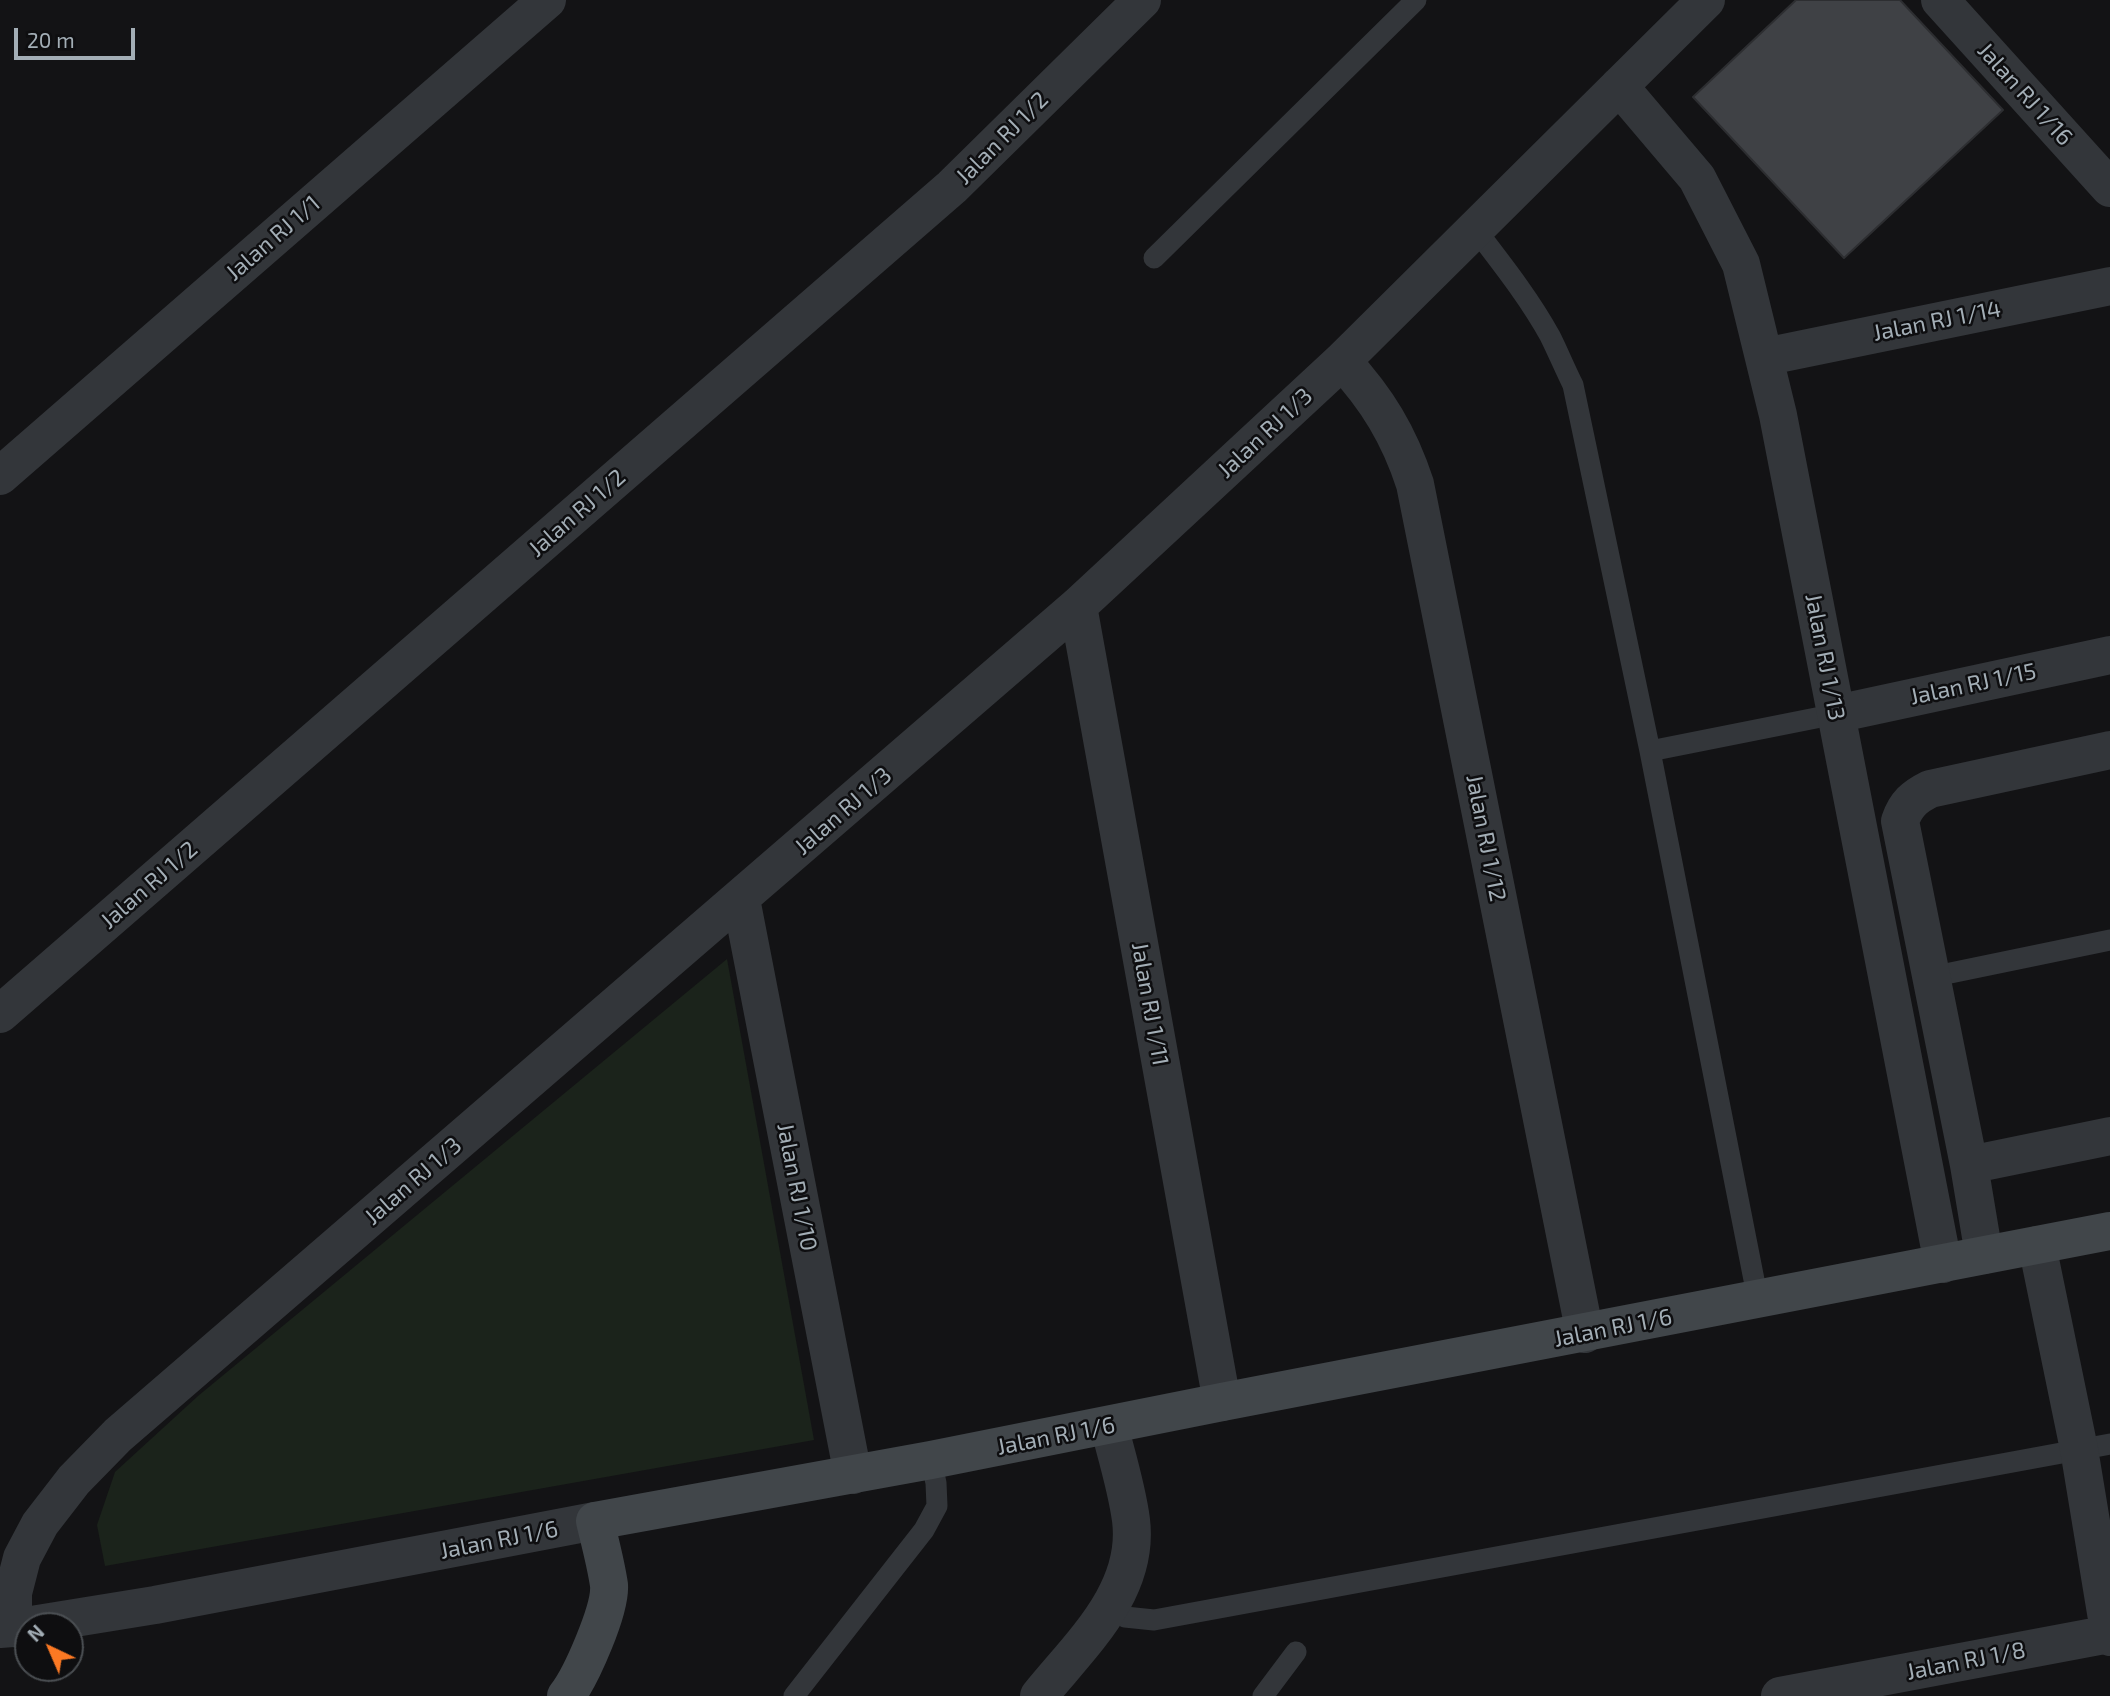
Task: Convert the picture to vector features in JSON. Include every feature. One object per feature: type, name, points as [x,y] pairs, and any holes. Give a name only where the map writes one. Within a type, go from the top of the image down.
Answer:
[{"type":"street","name":"Jalan RJ 1/1","points":[[0,476],[547,0]]},
{"type":"street","name":"Jalan RJ 1/2","points":[[0,1014],[952,187],[1142,0]]},
{"type":"street","name":"Jalan RJ 1/3","points":[[6,1629],[22,1558],[40,1524],[74,1480],[109,1444],[1078,606],[1342,361],[1706,0]]},
{"type":"street","name":"Jalan RJ 1/16","points":[[1940,0],[2110,188]]},
{"type":"street","name":"Jalan RJ 1/13","points":[[1619,86],[1697,178],[1741,264],[1778,415],[1942,1264]]},
{"type":"street","name":"Jalan RJ 1/14","points":[[1763,356],[2110,286]]},
{"type":"street","name":"Jalan RJ 1/12","points":[[1342,361],[1385,416],[1404,450],[1415,484],[1585,1334]]},
{"type":"street","name":"Jalan RJ 1/11","points":[[1078,606],[1222,1402]]},
{"type":"street","name":"Jalan RJ 1/15","points":[[1836,714],[2110,655]]},
{"type":"street","points":[[1984,1255],[1969,1165],[1900,821],[1909,802],[1930,789],[2110,750]]},
{"type":"street","name":"Jalan RJ 1/10","points":[[741,899],[853,1475]]},
{"type":"street","points":[[1969,1165],[2110,1136]]},
{"type":"street","name":"Jalan RJ 1/6","points":[[6,1629],[155,1605],[853,1475],[2110,1231]]},
{"type":"street","points":[[2037,1245],[2095,1447],[2110,1635]]},
{"type":"street","points":[[1039,1696],[1110,1608],[1127,1571],[1132,1544],[1131,1520],[1109,1426]]},
{"type":"street","points":[[566,1696],[573,1688],[598,1635],[609,1588],[595,1521]]},
{"type":"street","name":"Jalan RJ 1/8","points":[[1780,1696],[2110,1635]]},
{"type":"lane","points":[[1154,258],[1416,0]]},
{"type":"lane","points":[[1476,230],[1532,308],[1550,337],[1573,385],[1650,751],[1758,1300]]},
{"type":"lane","points":[[1650,751],[1836,714]]},
{"type":"lane","points":[[1931,977],[2110,940]]},
{"type":"lane","points":[[1110,1608],[1125,1617],[1154,1620],[2095,1447]]},
{"type":"lane","points":[[793,1696],[924,1530],[936,1506],[936,1483],[931,1460]]},
{"type":"lane","points":[[1263,1696],[1296,1652]]},
{"type":"shaded area","points":[[727,959],[814,1440],[105,1566],[97,1525],[115,1472],[198,1396]]},
{"type":"building","points":[[1796,0],[1900,0],[2003,110],[1844,258],[1693,97]]}]
